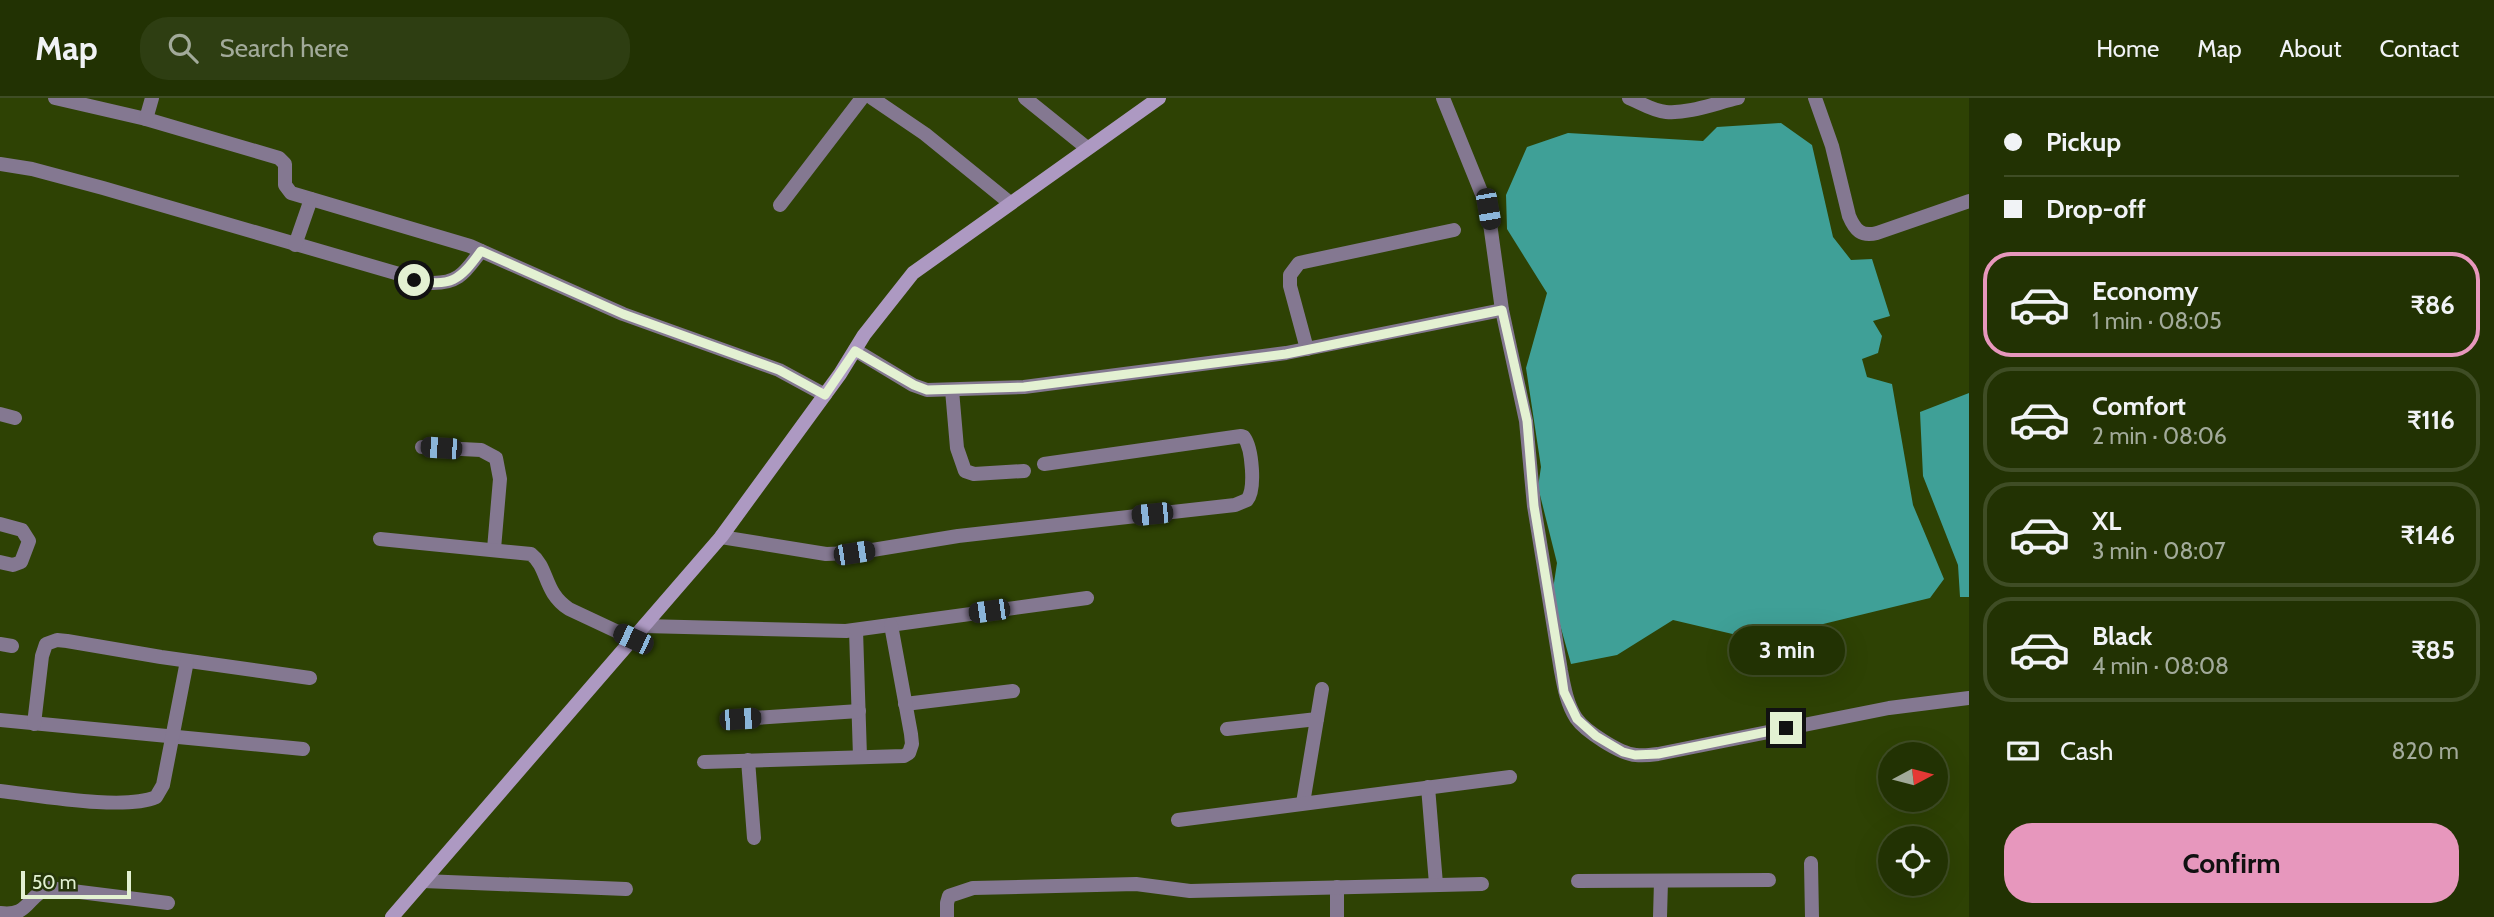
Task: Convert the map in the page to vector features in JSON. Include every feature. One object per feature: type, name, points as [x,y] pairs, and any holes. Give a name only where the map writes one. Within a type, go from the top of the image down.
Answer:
[{"type":"street","points":[[146,119],[152,98]]},
{"type":"street","points":[[780,205],[862,98]]},
{"type":"street","points":[[872,98],[925,134],[1010,203]]},
{"type":"street","points":[[1025,98],[1087,148]]},
{"type":"street","points":[[392,917],[721,537],[913,274],[1159,98]]},
{"type":"street","points":[[1443,98],[1488,209],[1502,310],[1527,421],[1534,506],[1564,692],[1577,719],[1596,736],[1623,752],[1635,755],[1658,754],[1889,708],[1969,698]]},
{"type":"street","points":[[1629,98],[1653,109],[1680,112],[1738,98]]},
{"type":"street","points":[[65,99],[146,119],[279,158],[285,164],[285,185],[288,191],[481,251],[623,314],[779,370],[825,395]]},
{"type":"street","points":[[1820,99],[1849,216],[1861,234],[1868,236],[1969,201]]},
{"type":"street","points":[[0,164],[67,179],[430,284],[445,284],[455,280],[467,270],[481,251]]},
{"type":"street","points":[[295,245],[311,199]]},
{"type":"street","points":[[1307,349],[1290,286],[1290,275],[1299,263],[1454,230]]},
{"type":"street","points":[[855,351],[927,390],[1024,387],[1307,349],[1502,310]]},
{"type":"street","points":[[952,390],[957,448],[965,471],[974,474],[1024,471]]},
{"type":"street","points":[[0,414],[15,418]]},
{"type":"street","points":[[721,537],[826,554],[854,553],[958,536],[1235,505],[1247,500],[1253,490],[1249,444],[1241,436],[1044,464]]},
{"type":"street","points":[[422,447],[481,450],[496,458],[500,479],[494,549]]},
{"type":"street","points":[[0,524],[23,530],[29,541],[21,562],[13,565],[0,562]]},
{"type":"street","points":[[380,539],[531,554],[538,559],[547,583],[559,603],[633,639]]},
{"type":"street","points":[[644,626],[856,630],[1087,598]]},
{"type":"street","points":[[704,762],[904,756],[909,753],[912,744],[891,625]]},
{"type":"street","points":[[856,630],[860,757]]},
{"type":"street","points":[[34,724],[42,656],[48,642],[67,641],[310,678]]},
{"type":"street","points":[[0,791],[97,802],[149,800],[160,792],[187,661]]},
{"type":"street","points":[[1303,803],[1322,689]]},
{"type":"street","points":[[905,704],[1013,691]]},
{"type":"street","points":[[740,719],[859,710]]},
{"type":"street","points":[[1227,729],[1317,719]]},
{"type":"street","points":[[0,720],[303,749]]},
{"type":"street","points":[[748,760],[754,838]]},
{"type":"street","points":[[1178,820],[1510,777]]},
{"type":"street","points":[[1428,787],[1436,884]]},
{"type":"street","points":[[1811,863],[1812,917]]},
{"type":"street","points":[[1660,917],[1661,880]]},
{"type":"street","points":[[1578,881],[1769,880]]},
{"type":"street","points":[[423,881],[626,890]]},
{"type":"street","points":[[947,917],[949,896],[974,888],[1136,884],[1190,891],[1482,884]]},
{"type":"street","points":[[1337,887],[1337,917]]},
{"type":"street","points":[[0,913],[14,917],[21,915],[39,892],[48,888],[168,903]]},
{"type":"water","points":[[1781,123],[1812,145],[1833,237],[1851,260],[1872,259],[1890,316],[1873,321],[1882,336],[1878,353],[1862,359],[1867,377],[1892,384],[1913,505],[1944,579],[1930,598],[1758,640],[1673,620],[1617,655],[1571,664],[1552,596],[1557,563],[1538,487],[1541,467],[1526,368],[1547,293],[1507,229],[1506,195],[1527,147],[1568,133],[1703,141],[1717,127]]},
{"type":"water","points":[[1969,393],[1969,597],[1960,597],[1958,565],[1923,476],[1920,412]]},
{"type":"route","points":[[414,280],[430,284],[445,284],[455,280],[467,270],[481,251],[623,314],[779,370],[825,395],[855,351],[927,390],[1024,387],[1286,354],[1502,310],[1527,421],[1534,506],[1564,692],[1577,719],[1596,736],[1623,752],[1635,755],[1658,754],[1786,728]]}]
